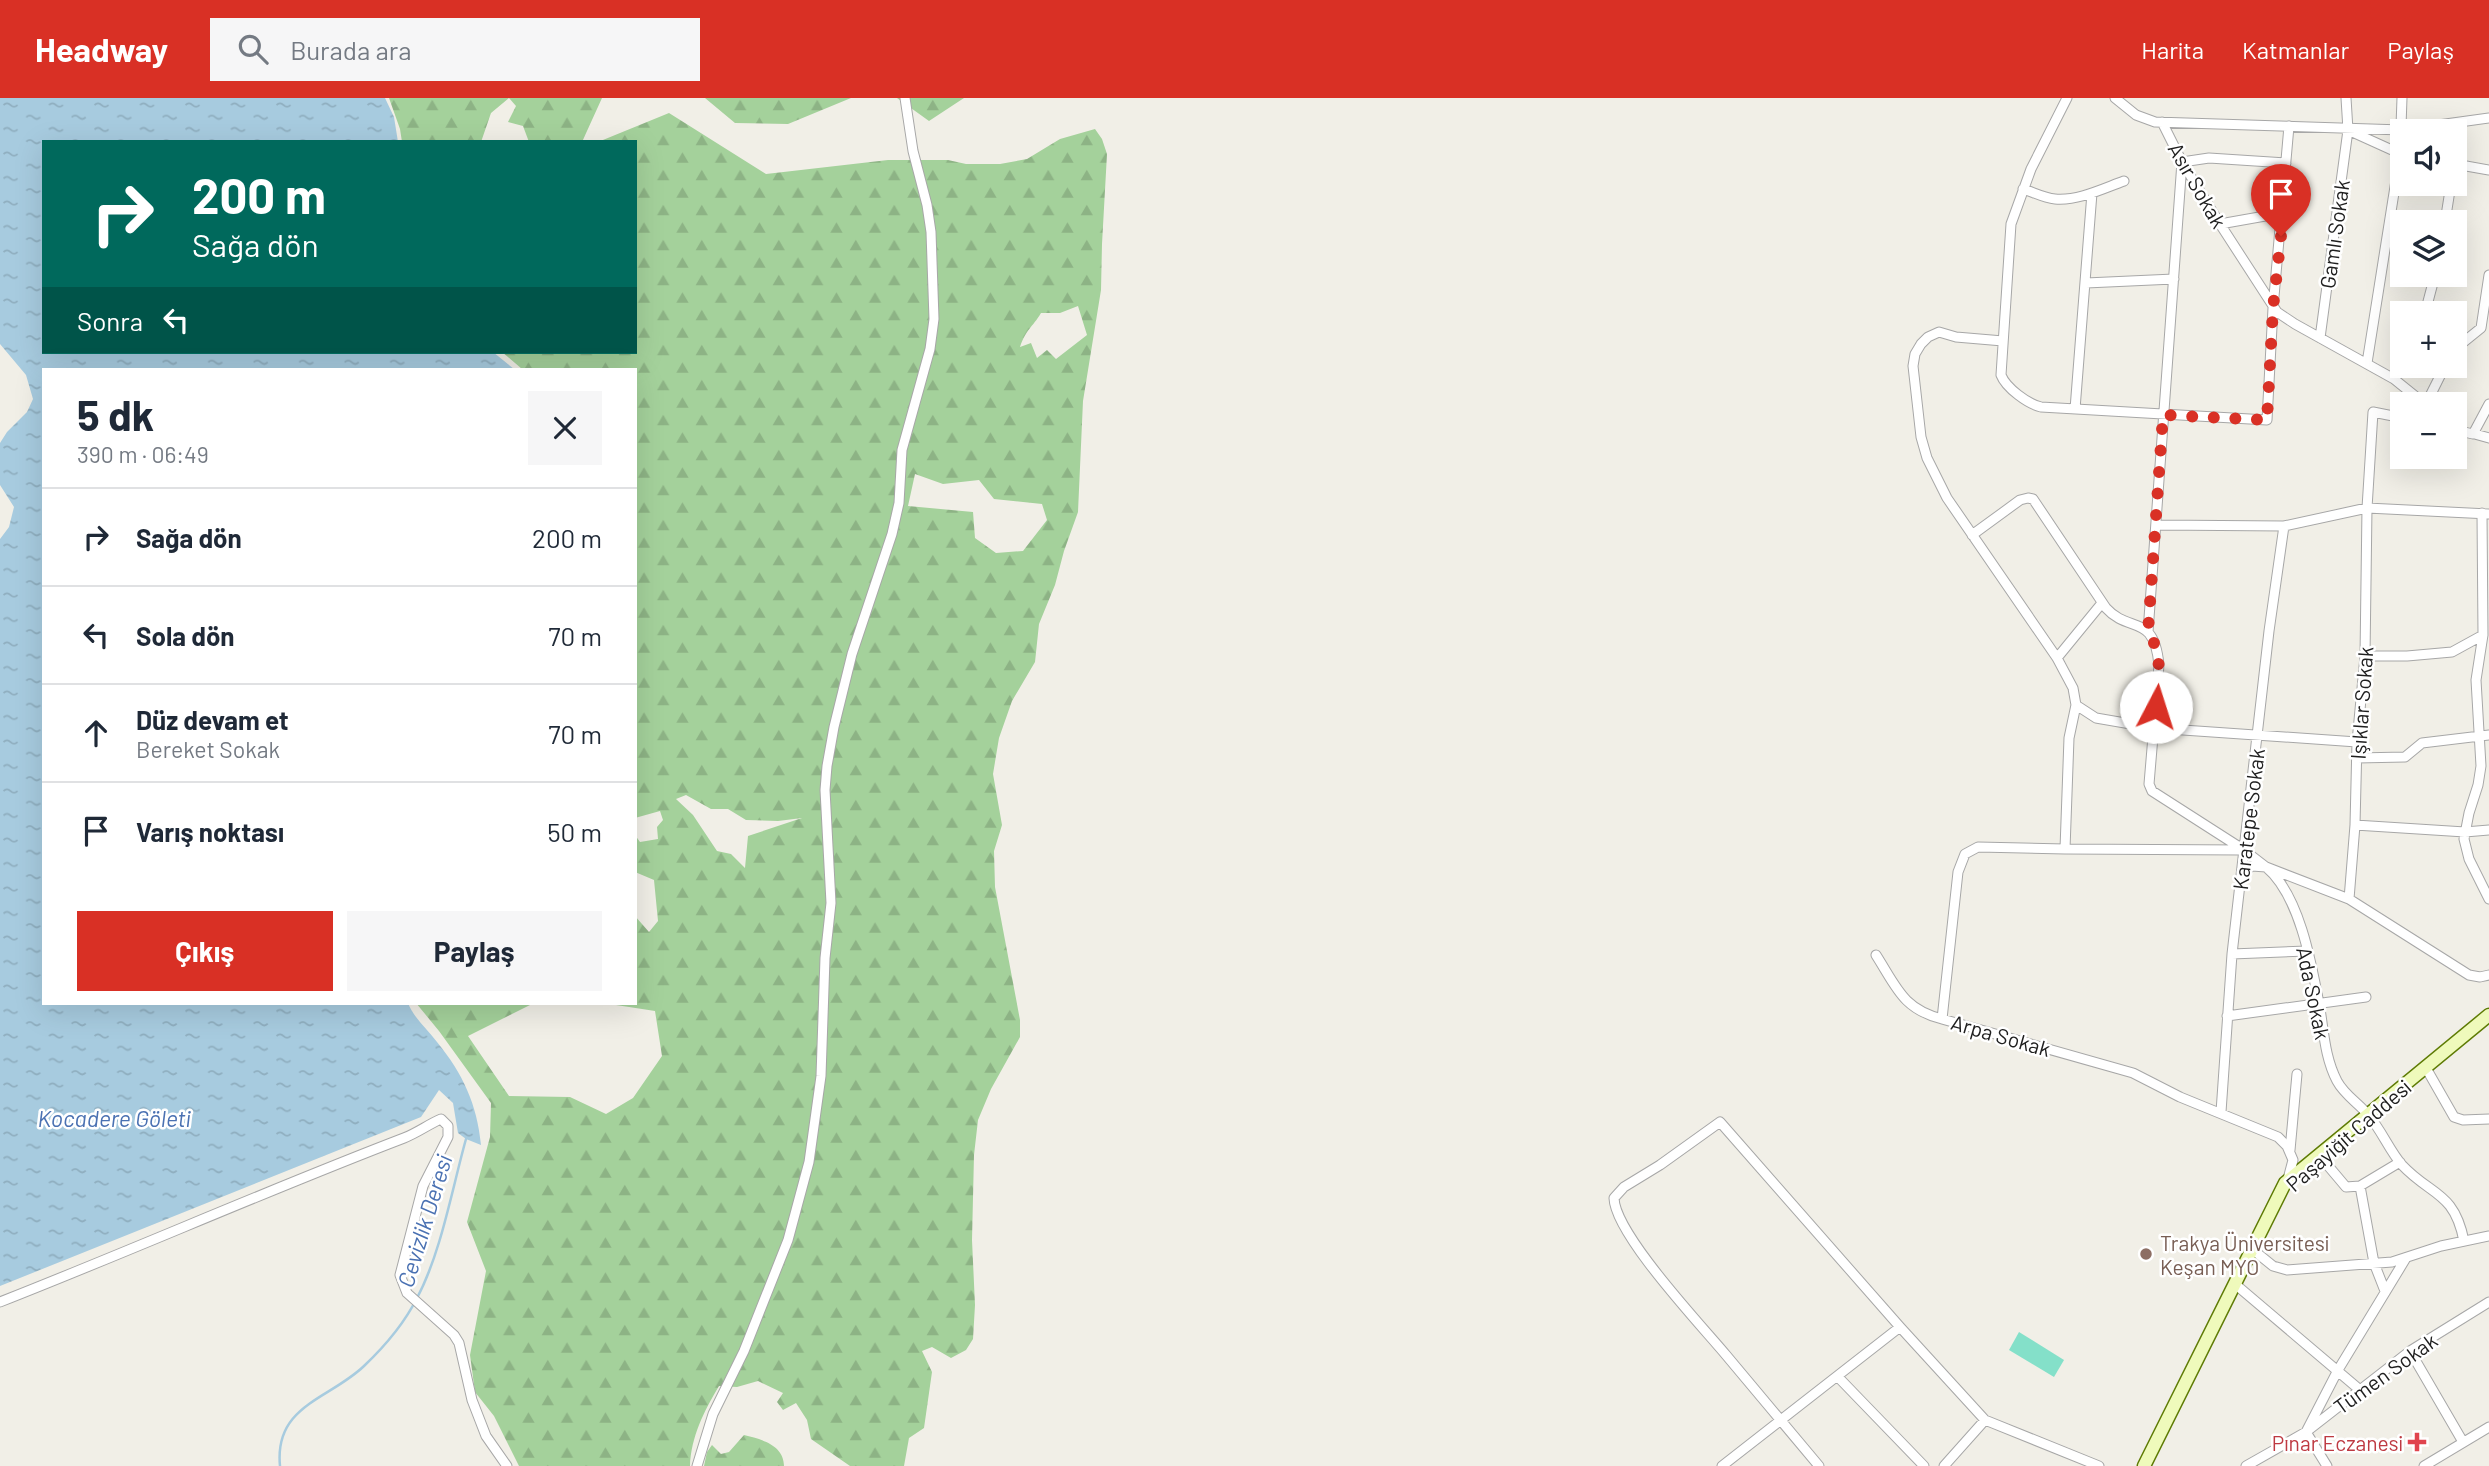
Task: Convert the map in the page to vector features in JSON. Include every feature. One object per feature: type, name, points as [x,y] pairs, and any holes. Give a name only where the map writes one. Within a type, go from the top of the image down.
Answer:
[{"type":"main road","name":"Paşayiğit Caddesi","points":[[2144,1466],[2286,1183],[2489,1015]]},
{"type":"street","points":[[697,1466],[713,1414],[744,1351],[788,1240],[809,1162],[821,1076],[825,958],[831,903],[825,790],[830,753],[852,654],[892,534],[899,503],[902,450],[930,349],[934,319],[934,270],[929,219],[914,159],[905,98]]},
{"type":"street","points":[[2067,98],[2023,189],[2008,239],[2001,375],[2005,382],[2035,406],[2267,420],[2273,308],[2289,126]]},
{"type":"street","points":[[2115,98],[2145,120],[2162,122],[2390,130]]},
{"type":"street","name":"Gamlı Sokak","points":[[2320,338],[2348,130],[2346,98]]},
{"type":"street","points":[[2402,98],[2402,119]]},
{"type":"street","points":[[2467,121],[2489,118]]},
{"type":"street","name":"Asır Sokak","points":[[2162,122],[2182,162],[2273,308],[2283,317],[2394,379],[2410,392]]},
{"type":"street","points":[[2348,130],[2390,150]]},
{"type":"street","points":[[2148,632],[2182,162],[2209,158],[2286,163]]},
{"type":"street","points":[[2467,166],[2489,170]]},
{"type":"street","points":[[2023,189],[2055,199],[2092,193],[2124,181]]},
{"type":"street","points":[[2075,409],[2092,193]]},
{"type":"street","points":[[2367,363],[2394,196]]},
{"type":"street","points":[[2220,224],[2281,213]]},
{"type":"street","points":[[2467,339],[2481,328],[2489,275]]},
{"type":"street","points":[[2086,283],[2174,279]]},
{"type":"street","points":[[2003,341],[1936,333],[1924,340],[1913,360],[1919,428],[1927,458],[1943,491],[2057,657],[2073,688],[2076,705],[2068,738],[2065,849],[2244,850]]},
{"type":"street","points":[[2473,434],[2489,404]]},
{"type":"street","name":"Işıklar Sokak","points":[[2349,899],[2355,825],[2357,742],[2365,656],[2367,508],[2373,412],[2390,415]]},
{"type":"street","points":[[2467,432],[2489,438]]},
{"type":"street","points":[[1972,535],[2020,500],[2033,499],[2102,603],[2114,616],[2137,624],[2148,632],[2157,649],[2160,665],[2150,789],[2266,867],[2349,899],[2464,973],[2477,977],[2489,975]]},
{"type":"street","points":[[2157,525],[2284,526],[2367,508],[2486,514],[2483,635],[2476,680],[2484,735],[2480,777],[2464,839],[2469,859],[2489,899]]},
{"type":"street","name":"Karatepe Sokak","points":[[2221,1112],[2232,954],[2269,631],[2284,526]]},
{"type":"street","points":[[2057,657],[2102,603]]},
{"type":"street","points":[[2137,624],[2144,621],[2150,610]]},
{"type":"street","points":[[2365,656],[2452,652],[2483,635]]},
{"type":"street","points":[[2476,680],[2489,678]]},
{"type":"street","points":[[2076,705],[2096,718],[2154,728],[2357,742]]},
{"type":"street","points":[[2357,758],[2404,757],[2422,743],[2484,735]]},
{"type":"street","points":[[2355,825],[2465,832],[2489,830]]},
{"type":"street","name":"Arpa Sokak","points":[[2065,849],[1978,847],[1970,849],[1962,857],[1953,903],[1942,1019],[2133,1073],[2180,1097],[2278,1137],[2291,1154]]},
{"type":"street","points":[[2242,873],[2252,866],[2266,867]]},
{"type":"street","name":"Ada Sokak","points":[[2266,867],[2288,893],[2307,951],[2333,1072],[2345,1093],[2368,1114],[2400,1162],[2449,1205],[2459,1219],[2464,1241]]},
{"type":"street","points":[[2232,954],[2307,951]]},
{"type":"street","points":[[1876,955],[1908,1003],[1921,1012],[1942,1019]]},
{"type":"street","points":[[2228,1016],[2367,997]]},
{"type":"street","points":[[2426,1068],[2454,1117],[2463,1120],[2489,1119]]},
{"type":"street","points":[[2286,1183],[2293,1167],[2291,1154],[2297,1074]]},
{"type":"street","points":[[0,1302],[412,1135],[442,1119],[448,1126],[448,1137],[423,1186],[400,1270],[401,1282],[411,1297],[454,1335],[461,1348],[474,1406],[486,1436],[498,1461],[507,1466]]},
{"type":"street","points":[[1819,1466],[1658,1274],[1637,1246],[1614,1205],[1614,1198],[1624,1187],[1671,1158],[1720,1122],[1900,1328],[1985,1420],[2099,1466]]},
{"type":"street","points":[[2291,1154],[2299,1166],[2315,1159],[2346,1187],[2360,1186],[2400,1162]]},
{"type":"street","points":[[2360,1186],[2374,1263],[2385,1291]]},
{"type":"street","points":[[2252,1249],[2282,1270],[2406,1258],[2489,1236]]},
{"type":"street","points":[[2327,1466],[2306,1432],[2338,1370],[2406,1258]]},
{"type":"street","points":[[2235,1284],[2360,1390]]},
{"type":"street","name":"Tümen Sokak","points":[[2246,1466],[2306,1432],[2410,1351],[2489,1302]]},
{"type":"street","points":[[1721,1466],[1900,1328]]},
{"type":"street","points":[[2410,1351],[2463,1442]]},
{"type":"street","points":[[1838,1377],[1924,1466]]},
{"type":"street","points":[[1944,1466],[1985,1420]]},
{"type":"street","points":[[2424,1466],[2489,1427]]},
{"type":"green space","points":[[389,98],[509,98],[491,113],[482,140],[402,140]]},
{"type":"green space","points":[[509,98],[602,98],[583,140],[528,140],[523,126],[508,122],[516,106]]},
{"type":"green space","points":[[705,98],[851,98],[788,124],[735,123]]},
{"type":"green space","points":[[897,98],[964,98],[929,121]]},
{"type":"green space","points":[[669,113],[766,174],[888,160],[948,160],[966,164],[1000,164],[1027,159],[1060,139],[1095,129],[1102,139],[1107,154],[1101,290],[1083,401],[1078,512],[1055,585],[1039,624],[1035,662],[1012,701],[999,738],[993,774],[1002,825],[994,851],[995,887],[1020,1020],[1020,1037],[991,1089],[978,1120],[974,1155],[972,1240],[975,1305],[973,1339],[966,1350],[951,1358],[932,1347],[922,1351],[932,1372],[924,1428],[909,1438],[904,1466],[850,1466],[811,1439],[807,1420],[796,1403],[783,1410],[777,1402],[783,1393],[758,1381],[737,1387],[719,1386],[699,1424],[690,1466],[519,1466],[494,1416],[475,1392],[470,1355],[486,1271],[467,1222],[490,1137],[491,1103],[418,1005],[530,1005],[468,1036],[509,1096],[570,1097],[606,1114],[633,1098],[662,1056],[655,1011],[616,1005],[637,1005],[637,918],[649,932],[658,921],[654,880],[637,873],[637,838],[640,842],[658,839],[657,827],[663,820],[660,811],[637,817],[637,368],[521,368],[504,354],[637,354],[637,140],[603,140]],"holes":[[[1078,306],[1087,335],[1056,359],[1047,350],[1037,358],[1031,343],[1020,347],[1041,313],[1060,313]],[[915,474],[943,484],[979,480],[994,499],[1042,504],[1047,520],[1023,551],[996,553],[975,538],[973,512],[908,506]],[[686,795],[711,809],[728,809],[746,820],[778,821],[802,818],[748,836],[745,868],[731,854],[717,851],[693,815],[676,799]]]},
{"type":"green space","points":[[2019,1332],[2064,1360],[2054,1377],[2009,1350]]},
{"type":"green space","points":[[744,1435],[776,1448],[784,1466],[704,1466],[707,1452],[712,1445],[721,1454],[729,1452]]},
{"type":"water","name":"Kocadere Göleti","points":[[0,98],[385,98],[394,117],[398,140],[42,140],[42,354],[495,354],[513,368],[42,368],[42,1005],[409,1005],[461,1078],[476,1116],[481,1145],[458,1133],[453,1103],[439,1090],[421,1117],[0,1286],[0,539],[9,527],[14,507],[0,485],[0,443],[27,412],[33,399],[26,375],[0,344]]},
{"type":"waterway","name":"Cevizlik Deresi","points":[[280,1466],[280,1446],[286,1429],[295,1416],[364,1366],[393,1334],[412,1307],[433,1261],[466,1139]]},
{"type":"place","name":"Trakya Üniversitesi Keşan MYO","points":[[2146,1254]]},
{"type":"place","name":"Pınar Eczanesi","points":[[2417,1442]]},
{"type":"route","points":[[2156,707],[2160,665],[2157,649],[2148,632],[2163,415],[2267,420],[2273,308],[2281,236]]}]
